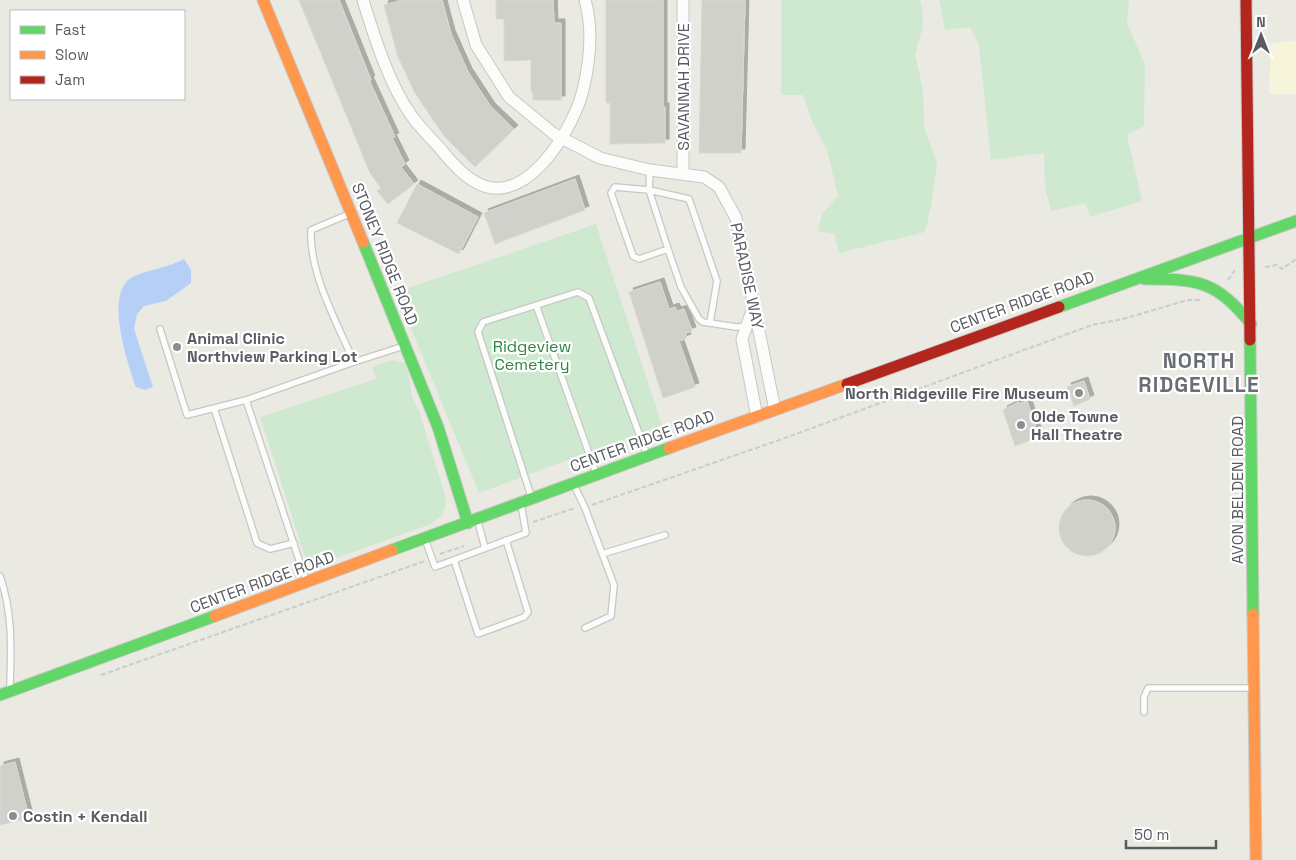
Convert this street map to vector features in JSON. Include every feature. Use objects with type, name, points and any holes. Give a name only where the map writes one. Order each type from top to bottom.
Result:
[{"type":"main road","name":"STONEY RIDGE ROAD","points":[[263,0],[438,427],[472,521]]},
{"type":"main road","name":"AVON BELDEN ROAD","points":[[1246,0],[1251,268],[1256,860]]},
{"type":"main road","name":"CENTER RIDGE ROAD","points":[[5,694],[526,500],[1250,236],[1296,221]]},
{"type":"main road","points":[[1132,279],[1176,279],[1209,285],[1224,292],[1251,324]]},
{"type":"street","points":[[363,0],[380,54],[411,114],[456,167],[474,181],[485,187],[508,188],[523,182],[537,170],[561,138],[573,116],[583,91],[589,44],[589,24],[585,0]]},
{"type":"street","name":"PARADISE WAY","points":[[463,0],[476,45],[509,97],[561,138],[600,158],[650,170],[704,177],[718,187],[736,218],[754,306],[752,324],[774,410]]},
{"type":"street","name":"SAVANNAH DRIVE","points":[[683,0],[683,174]]},
{"type":"street","points":[[752,324],[742,339],[758,416]]},
{"type":"lane","points":[[650,170],[649,190],[668,249],[683,292],[699,320],[736,327],[752,324]]},
{"type":"lane","points":[[668,249],[639,259],[633,256],[611,193],[614,187],[649,190],[689,199],[717,281],[710,323]]},
{"type":"lane","points":[[351,213],[311,230],[310,243],[325,297],[354,362]]},
{"type":"lane","points":[[425,539],[435,567],[526,533],[524,525],[526,500],[478,332],[483,322],[578,292],[589,298],[647,456]]},
{"type":"lane","points":[[536,305],[597,475]]},
{"type":"lane","points":[[160,329],[188,415],[246,400],[405,346]]},
{"type":"lane","points":[[246,400],[307,583]]},
{"type":"lane","points":[[214,408],[256,543],[270,549],[294,544]]},
{"type":"lane","points":[[573,483],[585,508],[614,585],[611,616],[585,628]]},
{"type":"lane","points":[[472,521],[485,548]]},
{"type":"lane","points":[[602,554],[665,535]]},
{"type":"lane","points":[[454,560],[478,634],[524,618],[528,612],[506,540]]},
{"type":"lane","points":[[0,576],[8,600],[11,634],[5,694]]},
{"type":"lane","points":[[1144,712],[1144,697],[1148,688],[1255,688]]},
{"type":"path","points":[[1251,268],[1277,265],[1282,268],[1296,259]]},
{"type":"path","points":[[524,525],[571,509],[585,508],[788,437],[1092,325],[1123,319],[1188,300],[1205,300]]},
{"type":"path","points":[[101,675],[482,540]]},
{"type":"shaded area","points":[[1296,41],[1296,94],[1269,94],[1271,43]]},
{"type":"green space","points":[[781,0],[920,0],[923,13],[923,27],[915,54],[923,90],[924,127],[937,163],[931,207],[925,232],[839,253],[834,234],[818,231],[822,214],[838,196],[827,150],[813,123],[803,95],[781,95]]},
{"type":"green space","points":[[939,0],[1129,0],[1127,23],[1145,65],[1144,126],[1127,135],[1142,201],[1090,217],[1085,203],[1051,211],[1045,187],[1044,153],[991,160],[979,46],[970,27],[945,30]]},
{"type":"green space","name":"Ridgeview Cemetery","points":[[596,224],[662,425],[479,493],[396,292]]},
{"type":"green space","points":[[393,360],[405,363],[408,370],[412,397],[419,411],[445,495],[446,503],[443,514],[431,524],[314,566],[307,563],[260,417],[376,379],[372,367]]},
{"type":"water","points":[[184,259],[191,270],[191,283],[166,301],[144,306],[137,314],[134,329],[153,387],[145,390],[136,387],[120,329],[120,297],[124,285],[139,274]]},
{"type":"building","points":[[299,0],[339,0],[371,80],[369,80],[395,137],[392,138],[405,164],[401,167],[414,184],[388,204],[377,191],[381,188],[370,173]]},
{"type":"building","points":[[403,0],[442,0],[451,34],[468,72],[491,107],[514,129],[475,167],[444,136],[415,93],[398,57],[384,5]]},
{"type":"building","points":[[496,0],[553,0],[554,23],[561,23],[561,100],[533,100],[533,92],[531,92],[531,60],[504,61],[504,19],[496,19]]},
{"type":"building","points":[[606,0],[663,0],[665,143],[610,144],[610,103],[606,103]]},
{"type":"building","points":[[702,0],[745,0],[741,153],[699,153]]},
{"type":"building","points":[[575,179],[585,210],[495,244],[484,213]]},
{"type":"building","points":[[417,184],[478,217],[459,254],[397,223]]},
{"type":"building","points":[[660,282],[669,309],[675,307],[677,311],[684,309],[692,331],[685,333],[687,338],[679,341],[695,387],[663,398],[629,292]]},
{"type":"building","name":"North Ridgeville Fire Museum","points":[[1084,381],[1090,399],[1074,406],[1067,387]]},
{"type":"building","points":[[1027,401],[1039,437],[1015,446],[1003,410],[1019,402],[1020,404]]},
{"type":"building","points":[[1082,500],[1092,500],[1107,508],[1113,517],[1115,528],[1113,539],[1107,548],[1092,556],[1082,556],[1071,551],[1064,544],[1059,533],[1059,523],[1064,512],[1071,505]]},
{"type":"building","points":[[15,762],[29,818],[0,825],[0,766]]},
{"type":"traffic: fast","points":[[1059,307],[1296,221]]},
{"type":"traffic: fast","points":[[363,242],[438,427],[468,523]]},
{"type":"traffic: fast","points":[[1145,279],[1179,280],[1205,285],[1227,299],[1251,324]]},
{"type":"traffic: fast","points":[[1250,340],[1253,614]]},
{"type":"traffic: fast","points":[[392,550],[669,448]]},
{"type":"traffic: fast","points":[[0,695],[215,616]]},
{"type":"traffic: slow","points":[[263,0],[363,242]]},
{"type":"traffic: slow","points":[[669,448],[847,384]]},
{"type":"traffic: slow","points":[[215,616],[392,550]]},
{"type":"traffic: slow","points":[[1253,614],[1256,860]]},
{"type":"traffic: jam","points":[[1246,0],[1250,340]]},
{"type":"traffic: jam","points":[[847,384],[1059,307]]},
{"type":"place","name":"Animal Clinic Northview Parking Lot","points":[[177,347]]},
{"type":"place","name":"North Ridgeville Fire Museum","points":[[1079,393]]},
{"type":"place","name":"Olde Towne Hall Theatre","points":[[1021,425]]},
{"type":"place","name":"Costin + Kendall","points":[[13,816]]},
{"type":"district","name":"NORTH RIDGEVILLE","points":[[1199,372]]}]
